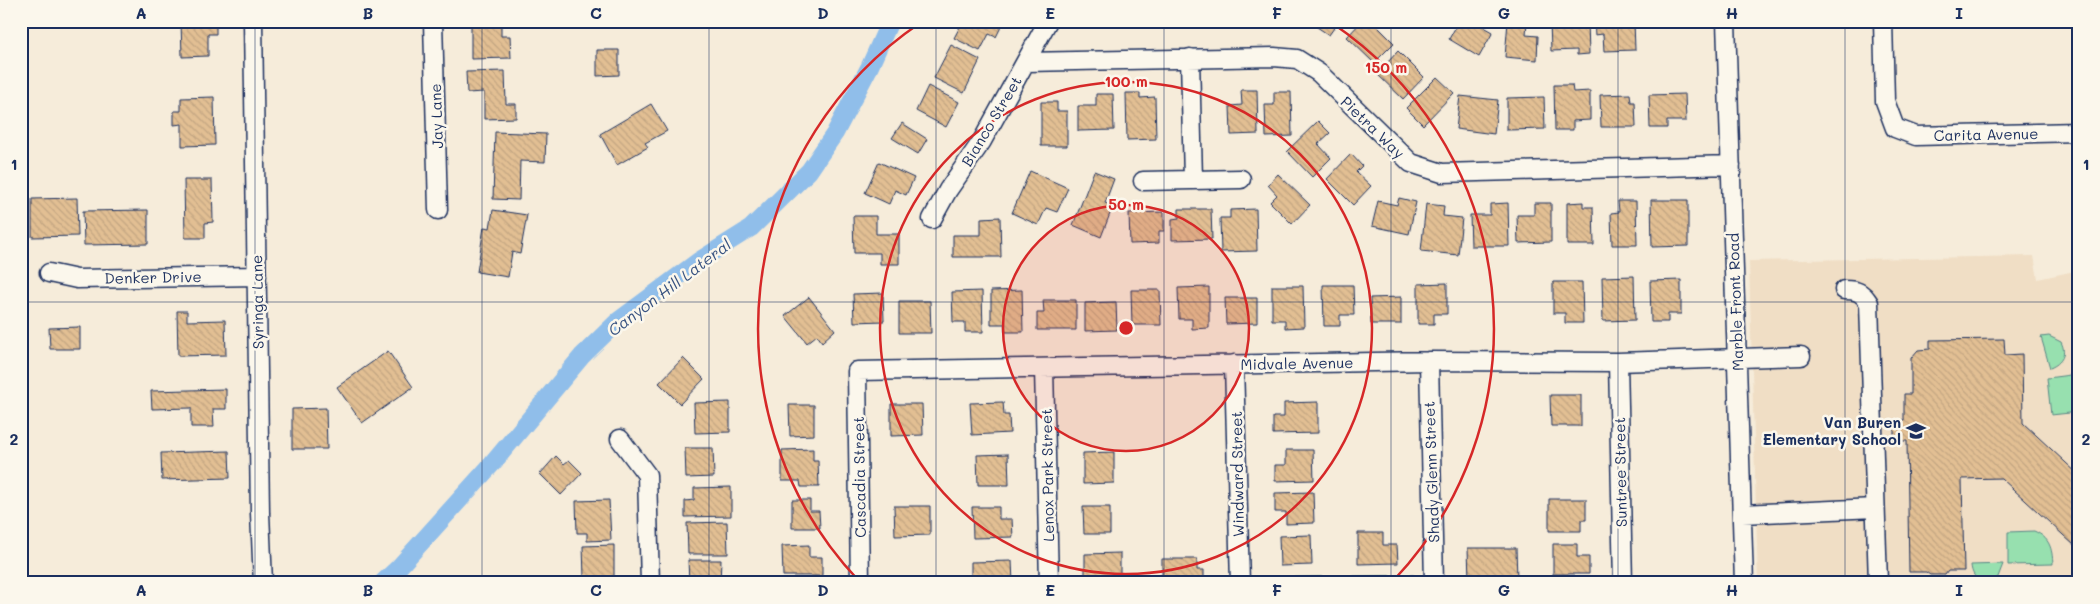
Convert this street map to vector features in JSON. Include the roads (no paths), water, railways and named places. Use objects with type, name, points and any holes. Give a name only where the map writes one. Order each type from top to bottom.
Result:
[{"type":"street","name":"Syringa Lane","points":[[253,21],[260,513],[263,583]]},
{"type":"street","name":"Jay Lane","points":[[433,21],[438,210]]},
{"type":"street","name":"Bianco Street","points":[[932,219],[948,190],[982,141],[1048,21]]},
{"type":"street","name":"Marble Front Road","points":[[1726,21],[1744,583]]},
{"type":"street","name":"Carita Avenue","points":[[1883,21],[1884,101],[1894,128],[1916,136],[2079,132]]},
{"type":"street","name":"Pietra Way","points":[[1026,62],[1274,57],[1297,59],[1319,73],[1411,163],[1442,172],[1731,165]]},
{"type":"street","points":[[1190,58],[1193,180]]},
{"type":"street","points":[[1143,182],[1241,179]]},
{"type":"street","name":"Denker Drive","points":[[49,273],[77,279],[257,276]]},
{"type":"street","points":[[1844,290],[1856,290],[1864,295],[1870,303],[1878,583]]},
{"type":"street","name":"Midvale Avenue","points":[[857,371],[1428,361],[1618,362],[1801,356]]},
{"type":"street","name":"Shady Glenn Street","points":[[1428,361],[1434,583]]},
{"type":"street","name":"Suntree Street","points":[[1618,362],[1623,583]]},
{"type":"street","name":"Windward Street","points":[[1234,364],[1240,583]]},
{"type":"street","name":"Lenox Park Street","points":[[1044,368],[1049,583]]},
{"type":"street","name":"Cascadia Street","points":[[857,371],[860,583]]},
{"type":"street","points":[[620,439],[647,475],[650,583]]},
{"type":"street","points":[[1742,514],[1875,508]]},
{"type":"waterway","name":"Canyon Hill Lateral","points":[[382,583],[399,567],[492,464],[582,356],[618,321],[700,260],[751,228],[809,171],[835,133],[870,66],[890,21]]},
{"type":"place","name":"Van Buren Elementary School","points":[[1916,431]]}]
